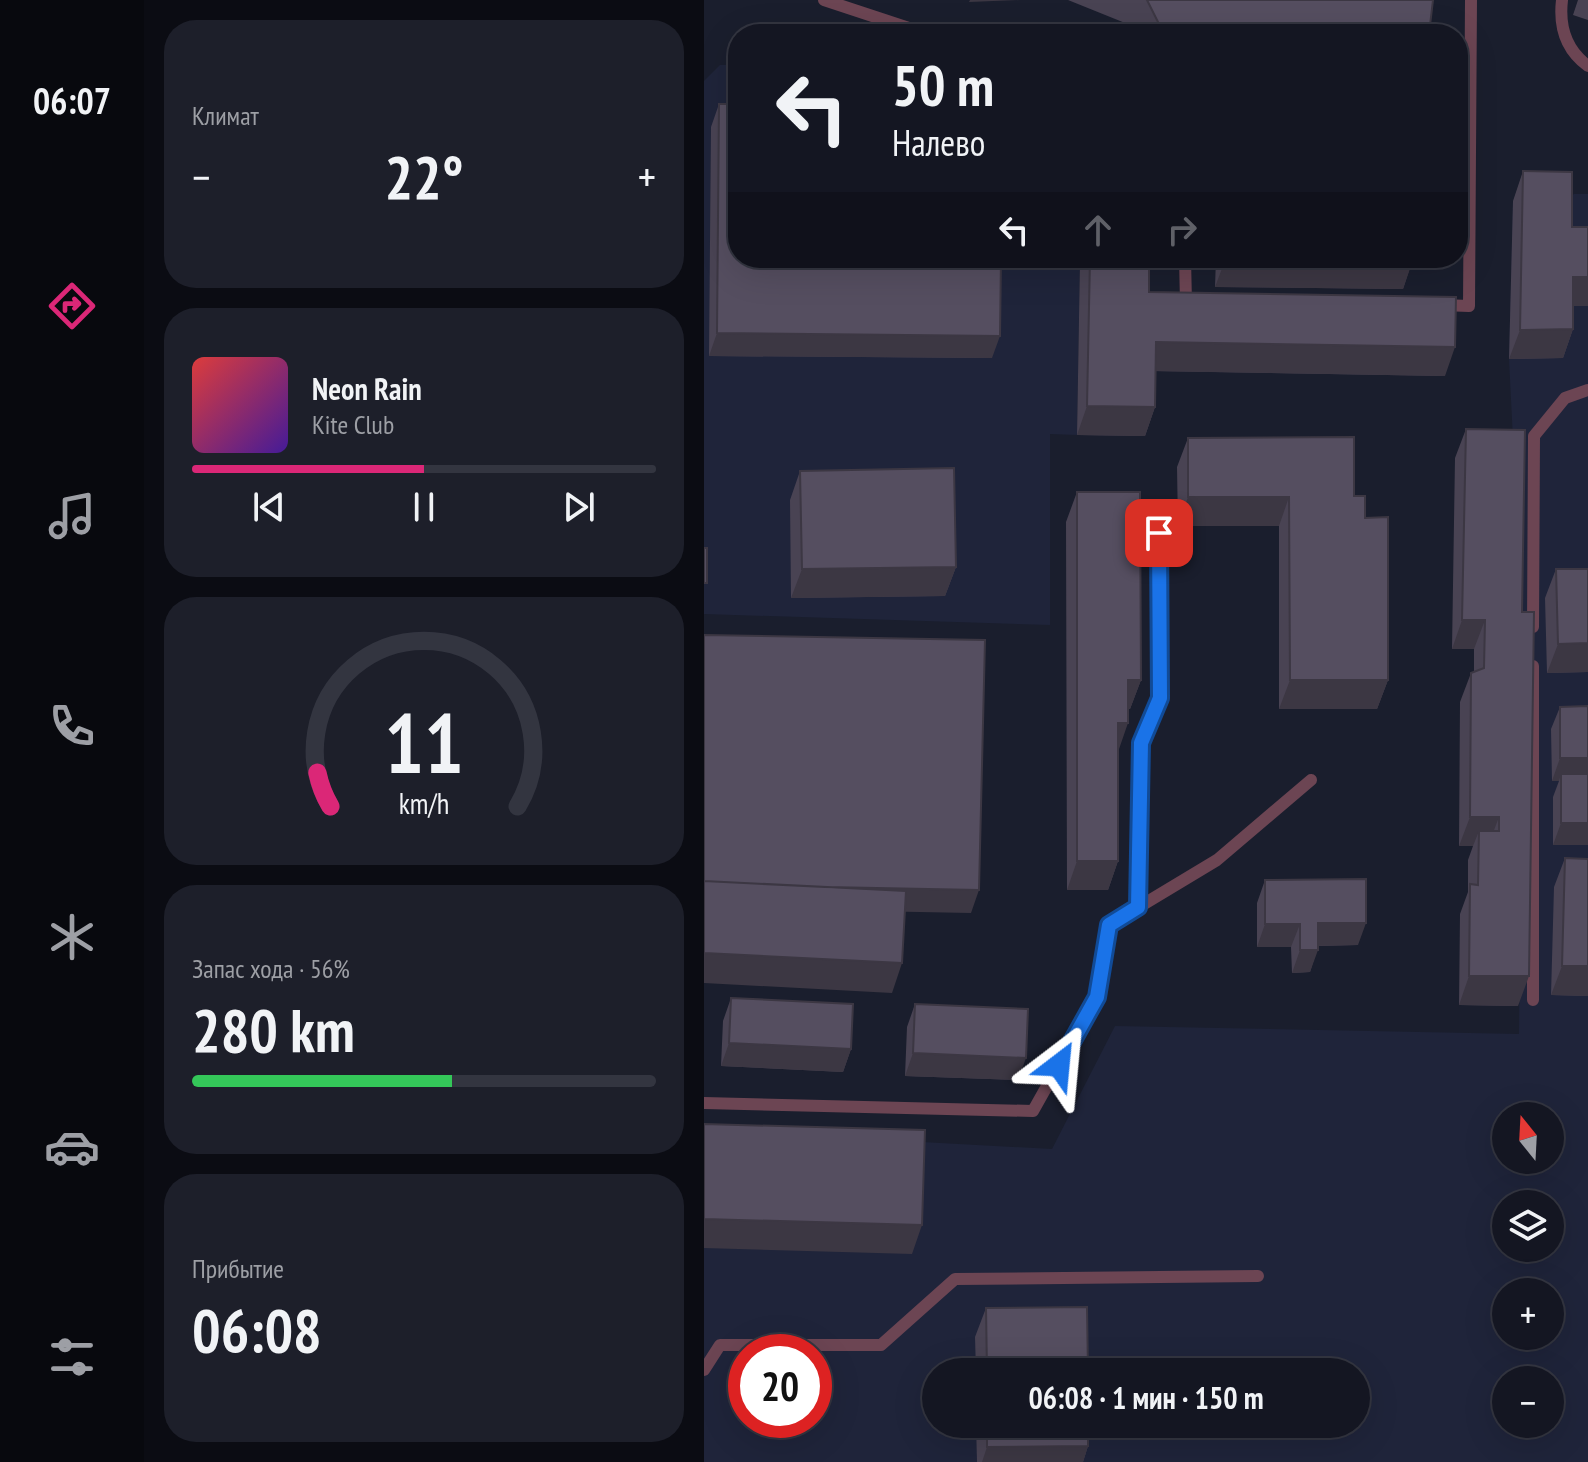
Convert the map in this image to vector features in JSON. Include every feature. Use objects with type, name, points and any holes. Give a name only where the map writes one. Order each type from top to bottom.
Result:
[{"type":"lane","points":[[824,0],[897,24]]},
{"type":"lane","points":[[1422,305],[1469,306],[1471,0]]},
{"type":"lane","points":[[1562,0],[1559,24],[1577,58],[1588,66]]},
{"type":"lane","points":[[1185,268],[1186,303],[1202,303]]},
{"type":"lane","points":[[1533,640],[1534,436],[1565,398],[1588,390]]},
{"type":"lane","points":[[1138,907],[1141,743],[1160,698],[1159,533]]},
{"type":"lane","points":[[1533,655],[1533,1000]]},
{"type":"lane","points":[[704,1103],[1033,1111],[1097,997],[1109,925],[1217,860],[1311,780]]},
{"type":"lane","points":[[704,1370],[720,1345],[881,1345],[955,1279],[1258,1276]]},
{"type":"shaded area","points":[[720,65],[728,65],[728,268],[1080,268],[1077,435],[1050,434],[1050,625],[704,614],[704,81]]},
{"type":"shaded area","points":[[1574,194],[1588,194],[1588,1462],[704,1462],[704,1130],[1052,1149],[1115,1026],[1519,1034],[1523,642],[1509,359],[1513,201],[1562,201]]},
{"type":"building","points":[[1147,0],[1433,0],[1430,24],[1159,24]]},
{"type":"building","points":[[719,104],[728,104],[728,268],[1001,268],[1000,336],[717,333]]},
{"type":"building","points":[[1523,171],[1572,172],[1572,227],[1588,227],[1588,277],[1573,277],[1573,329],[1520,330]]},
{"type":"building","points":[[1090,268],[1149,268],[1149,292],[1456,297],[1455,347],[1156,342],[1155,407],[1087,406]]},
{"type":"building","points":[[1466,429],[1525,430],[1522,612],[1534,612],[1529,976],[1469,976],[1470,884],[1478,885],[1479,831],[1499,831],[1499,817],[1470,817],[1471,673],[1484,668],[1485,620],[1462,620]]},
{"type":"building","points":[[1354,437],[1354,496],[1365,496],[1365,518],[1388,517],[1388,680],[1290,680],[1289,497],[1188,497],[1188,438]]},
{"type":"building","points":[[954,468],[956,567],[802,569],[800,471]]},
{"type":"building","points":[[1077,492],[1140,492],[1141,680],[1128,680],[1128,723],[1118,723],[1118,861],[1077,861]]},
{"type":"building","points":[[704,548],[707,548],[707,583],[704,583]]},
{"type":"building","points":[[1556,569],[1588,569],[1588,643],[1558,644]]},
{"type":"building","points":[[704,635],[985,640],[979,890],[704,881]]},
{"type":"building","points":[[1588,706],[1588,758],[1560,758],[1560,707]]},
{"type":"building","points":[[1561,774],[1588,774],[1588,823],[1561,823]]},
{"type":"building","points":[[1565,858],[1588,859],[1588,966],[1562,966]]},
{"type":"building","points":[[1366,879],[1366,923],[1318,923],[1318,950],[1300,950],[1300,924],[1265,924],[1265,880]]},
{"type":"building","points":[[704,881],[906,891],[902,963],[704,953]]},
{"type":"building","points":[[731,998],[853,1004],[851,1049],[729,1043]]},
{"type":"building","points":[[915,1004],[1028,1009],[1026,1058],[913,1053]]},
{"type":"building","points":[[704,1124],[925,1130],[922,1225],[704,1219]]},
{"type":"building","points":[[1087,1307],[1088,1358],[987,1358],[986,1308]]},
{"type":"building","points":[[987,1438],[1088,1438],[1088,1446],[987,1447]]},
{"type":"route","points":[[1059,1065],[1097,997],[1109,925],[1138,907],[1141,743],[1160,698],[1159,533]]}]
